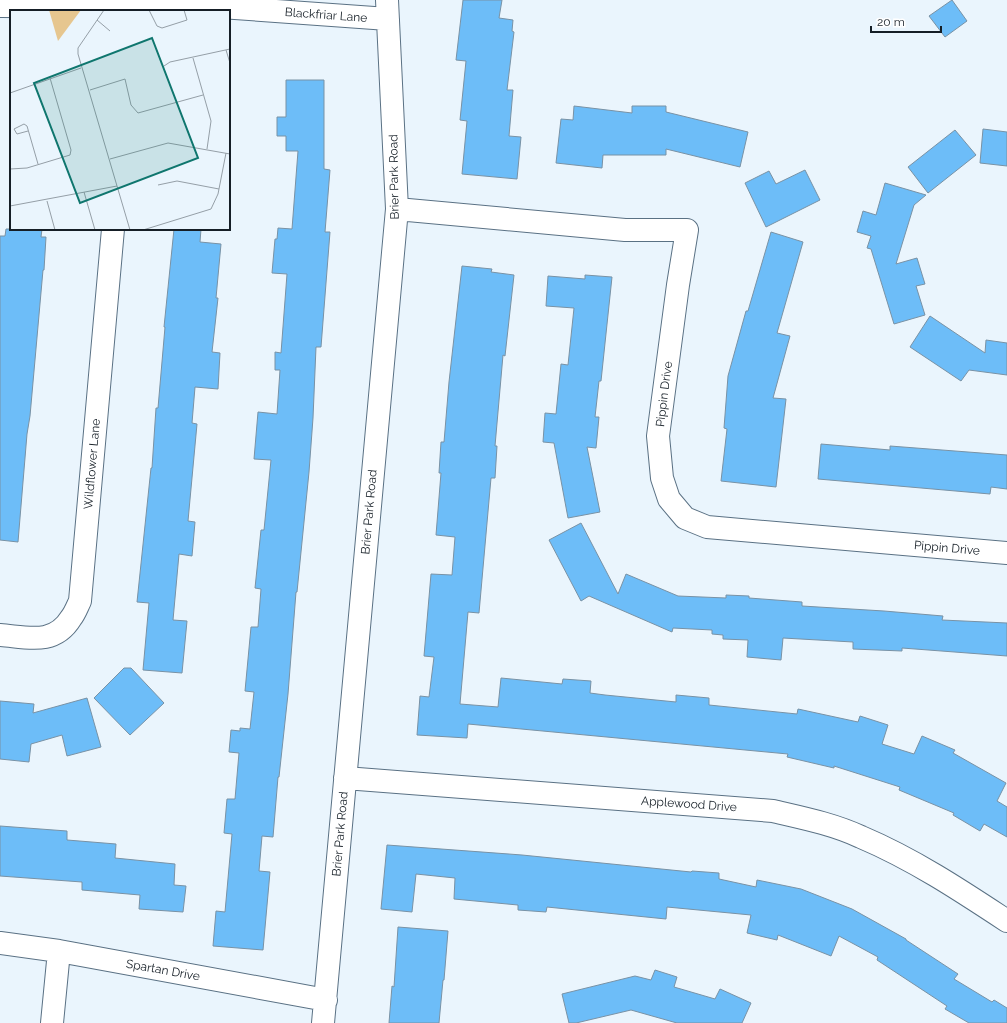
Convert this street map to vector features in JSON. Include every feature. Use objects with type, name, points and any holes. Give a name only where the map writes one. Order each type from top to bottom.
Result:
[{"type":"street","name":"Blackfriar Lane","points":[[0,6],[132,9],[206,6],[387,10]]},
{"type":"street","name":"Brier Park Road","points":[[323,1023],[397,209],[387,10]]},
{"type":"street","name":"Pippin Drive","points":[[397,209],[625,230],[687,230],[678,285],[658,436],[662,478],[669,499],[685,518],[707,527],[1007,553]]},
{"type":"street","name":"Wildflower Lane","points":[[0,635],[41,639],[58,633],[71,619],[80,601],[112,230]]},
{"type":"street","name":"Applewood Drive","points":[[345,778],[773,811],[821,822],[860,836],[900,855],[945,881],[1007,921]]},
{"type":"street","name":"Spartan Drive","points":[[0,943],[59,951],[326,1000]]},
{"type":"street","points":[[52,1023],[59,951]]},
{"type":"building","points":[[463,0],[502,0],[499,18],[513,20],[512,31],[514,32],[507,90],[513,90],[509,136],[521,137],[517,179],[462,174],[467,121],[460,120],[466,61],[456,60]]},
{"type":"building","points":[[952,0],[967,21],[945,37],[929,16]]},
{"type":"building","points":[[286,80],[324,80],[324,169],[330,170],[325,232],[330,232],[321,347],[316,347],[309,472],[273,837],[262,836],[259,871],[270,872],[263,950],[213,946],[216,911],[225,912],[232,834],[224,833],[227,799],[235,799],[239,753],[229,752],[231,730],[240,731],[240,728],[250,729],[254,692],[245,691],[251,627],[258,627],[261,589],[255,588],[261,530],[264,530],[271,460],[254,459],[258,412],[277,414],[280,370],[275,370],[275,352],[281,353],[287,274],[272,273],[275,239],[277,239],[278,228],[292,229],[298,151],[286,151],[286,136],[277,136],[277,117],[286,117]]},
{"type":"building","points":[[574,106],[632,113],[632,106],[666,106],[666,112],[748,132],[740,167],[666,149],[666,155],[603,155],[602,168],[556,163],[561,119],[573,120]]},
{"type":"building","points":[[983,129],[1007,132],[1007,166],[980,163]]},
{"type":"building","points":[[955,130],[976,155],[928,193],[908,167]]},
{"type":"building","points":[[805,170],[820,200],[766,227],[745,183],[769,171],[776,184]]},
{"type":"building","points":[[885,183],[926,195],[914,205],[896,264],[917,258],[925,284],[916,286],[925,315],[894,324],[871,249],[867,248],[871,236],[857,232],[863,211],[876,215]]},
{"type":"building","points":[[6,229],[10,229],[42,230],[41,237],[46,237],[18,542],[0,540],[0,236],[5,236]]},
{"type":"building","points":[[174,230],[201,230],[200,242],[221,244],[216,298],[218,298],[212,352],[220,353],[218,389],[195,387],[192,423],[197,424],[188,521],[195,522],[192,556],[179,554],[173,620],[187,621],[182,673],[143,670],[149,603],[137,602],[152,468],[156,408],[158,408],[164,327]]},
{"type":"building","points":[[771,232],[803,242],[777,333],[790,336],[773,398],[786,399],[776,487],[721,481],[727,429],[724,428],[728,376],[746,311],[748,311]]},
{"type":"building","points":[[462,266],[492,269],[491,272],[514,275],[505,356],[503,355],[495,446],[497,446],[495,478],[491,478],[479,613],[468,612],[460,704],[498,707],[501,678],[562,684],[563,679],[591,681],[590,693],[605,695],[676,702],[676,695],[709,698],[709,705],[797,714],[798,709],[858,722],[860,716],[888,725],[882,744],[914,754],[922,736],[955,750],[953,753],[1006,783],[997,801],[1007,807],[1007,837],[984,824],[980,831],[953,815],[954,813],[899,790],[900,787],[834,766],[834,768],[787,757],[788,754],[468,724],[467,738],[417,735],[420,696],[429,697],[434,657],[424,656],[431,574],[452,575],[455,537],[436,535],[441,473],[439,473],[441,442],[444,442]]},
{"type":"building","points":[[585,275],[612,277],[601,381],[599,381],[595,417],[599,417],[596,448],[587,447],[600,512],[568,518],[554,443],[543,442],[545,413],[556,414],[561,364],[568,365],[574,308],[546,306],[548,276],[585,279]]},
{"type":"building","points":[[930,316],[985,353],[986,340],[1007,343],[1007,375],[969,370],[961,381],[910,347]]},
{"type":"building","points":[[821,444],[890,450],[890,446],[1007,455],[1007,489],[991,487],[990,494],[818,479]]},
{"type":"building","points":[[581,523],[618,594],[626,574],[678,596],[726,598],[726,595],[749,596],[749,598],[802,602],[802,606],[943,616],[942,620],[1007,623],[1007,656],[902,648],[902,651],[853,649],[853,642],[783,638],[781,660],[747,657],[748,640],[723,639],[723,635],[712,634],[712,630],[673,628],[672,632],[589,596],[581,601],[549,540]]},
{"type":"building","points":[[124,668],[131,668],[164,703],[130,735],[94,698]]},
{"type":"building","points":[[87,698],[101,747],[67,756],[62,735],[31,744],[29,762],[0,759],[0,701],[34,704],[33,713]]},
{"type":"building","points":[[0,826],[67,831],[67,840],[116,844],[115,858],[175,864],[174,885],[186,886],[183,912],[139,909],[140,895],[82,890],[82,882],[0,876]]},
{"type":"building","points":[[387,845],[522,855],[691,872],[719,873],[719,879],[756,887],[757,880],[801,889],[852,909],[906,939],[958,974],[954,979],[992,1002],[994,1000],[1007,1008],[1007,1023],[969,1023],[945,1009],[947,1006],[877,960],[878,957],[839,936],[831,956],[778,935],[777,940],[747,933],[751,915],[667,907],[666,919],[547,907],[546,912],[518,910],[518,905],[454,899],[455,878],[416,874],[412,912],[381,909]]},
{"type":"building","points":[[398,927],[448,931],[439,1023],[389,1023],[392,986],[394,987]]},
{"type":"building","points":[[655,970],[677,977],[674,987],[715,999],[720,989],[751,1003],[742,1023],[677,1023],[631,1010],[576,1023],[569,1023],[562,994],[635,976],[651,980]]}]
